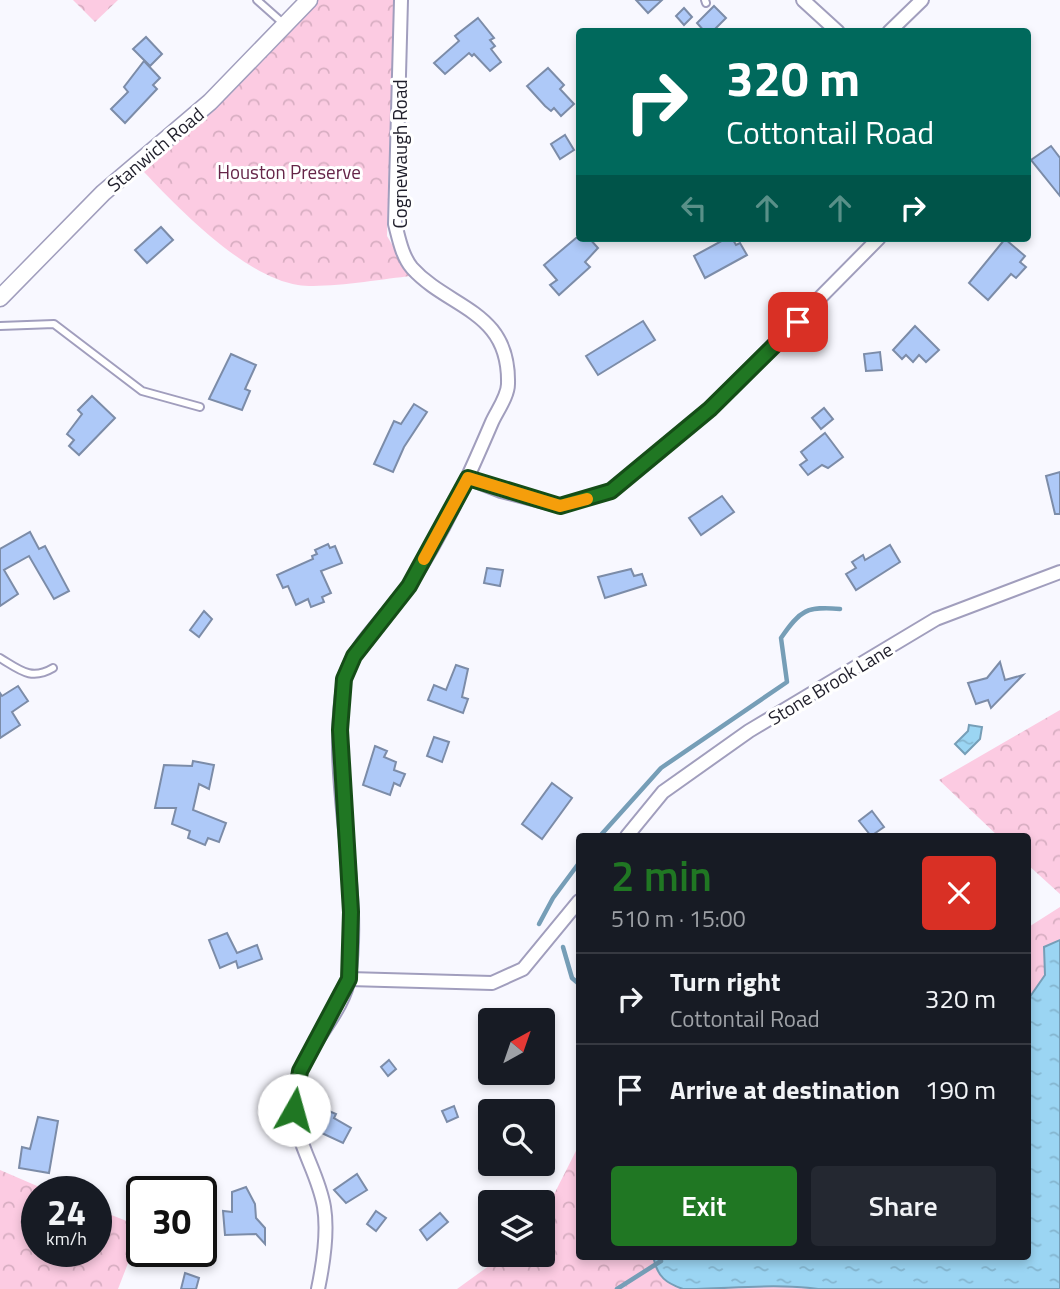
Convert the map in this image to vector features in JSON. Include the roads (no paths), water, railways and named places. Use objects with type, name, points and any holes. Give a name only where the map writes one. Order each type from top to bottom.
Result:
[{"type":"street","name":"Stanwich Road","points":[[0,298],[103,193],[210,102],[309,0]]},
{"type":"street","name":"Cognewaugh Road","points":[[318,1289],[324,1208],[300,1145],[293,1103],[300,1071],[349,979],[351,912],[340,730],[344,679],[354,656],[409,586],[468,478],[508,386],[502,350],[485,319],[430,283],[411,266],[401,247],[395,224],[401,0]]},
{"type":"street","points":[[803,0],[833,28]]},
{"type":"street","points":[[893,28],[922,0]]},
{"type":"street","points":[[468,478],[560,506],[611,491],[710,409],[875,242]]},
{"type":"street","name":"Stone Brook Lane","points":[[629,833],[663,792],[749,731],[936,619],[1060,572]]},
{"type":"street","points":[[349,979],[492,983],[523,969],[576,905]]},
{"type":"lane","points":[[257,0],[285,25]]},
{"type":"lane","points":[[0,326],[54,324],[142,391],[200,407]]},
{"type":"lane","points":[[0,658],[28,675],[40,676],[53,668]]},
{"type":"water","points":[[969,725],[982,727],[980,739],[965,754],[955,744],[968,731]]},
{"type":"water","points":[[1060,940],[1060,1289],[818,1289],[768,1286],[683,1289],[667,1282],[660,1275],[654,1260],[1031,1260],[1031,995],[1045,975],[1044,947]]},
{"type":"waterway","points":[[603,833],[661,768],[787,682],[781,638],[799,616],[812,609],[840,609]]},
{"type":"waterway","points":[[539,924],[553,898],[576,867]]},
{"type":"waterway","points":[[563,947],[572,978],[576,981]]},
{"type":"waterway","points":[[617,1289],[661,1261]]},
{"type":"park label","name":"Houston Preserve","points":[[289,171]]}]
